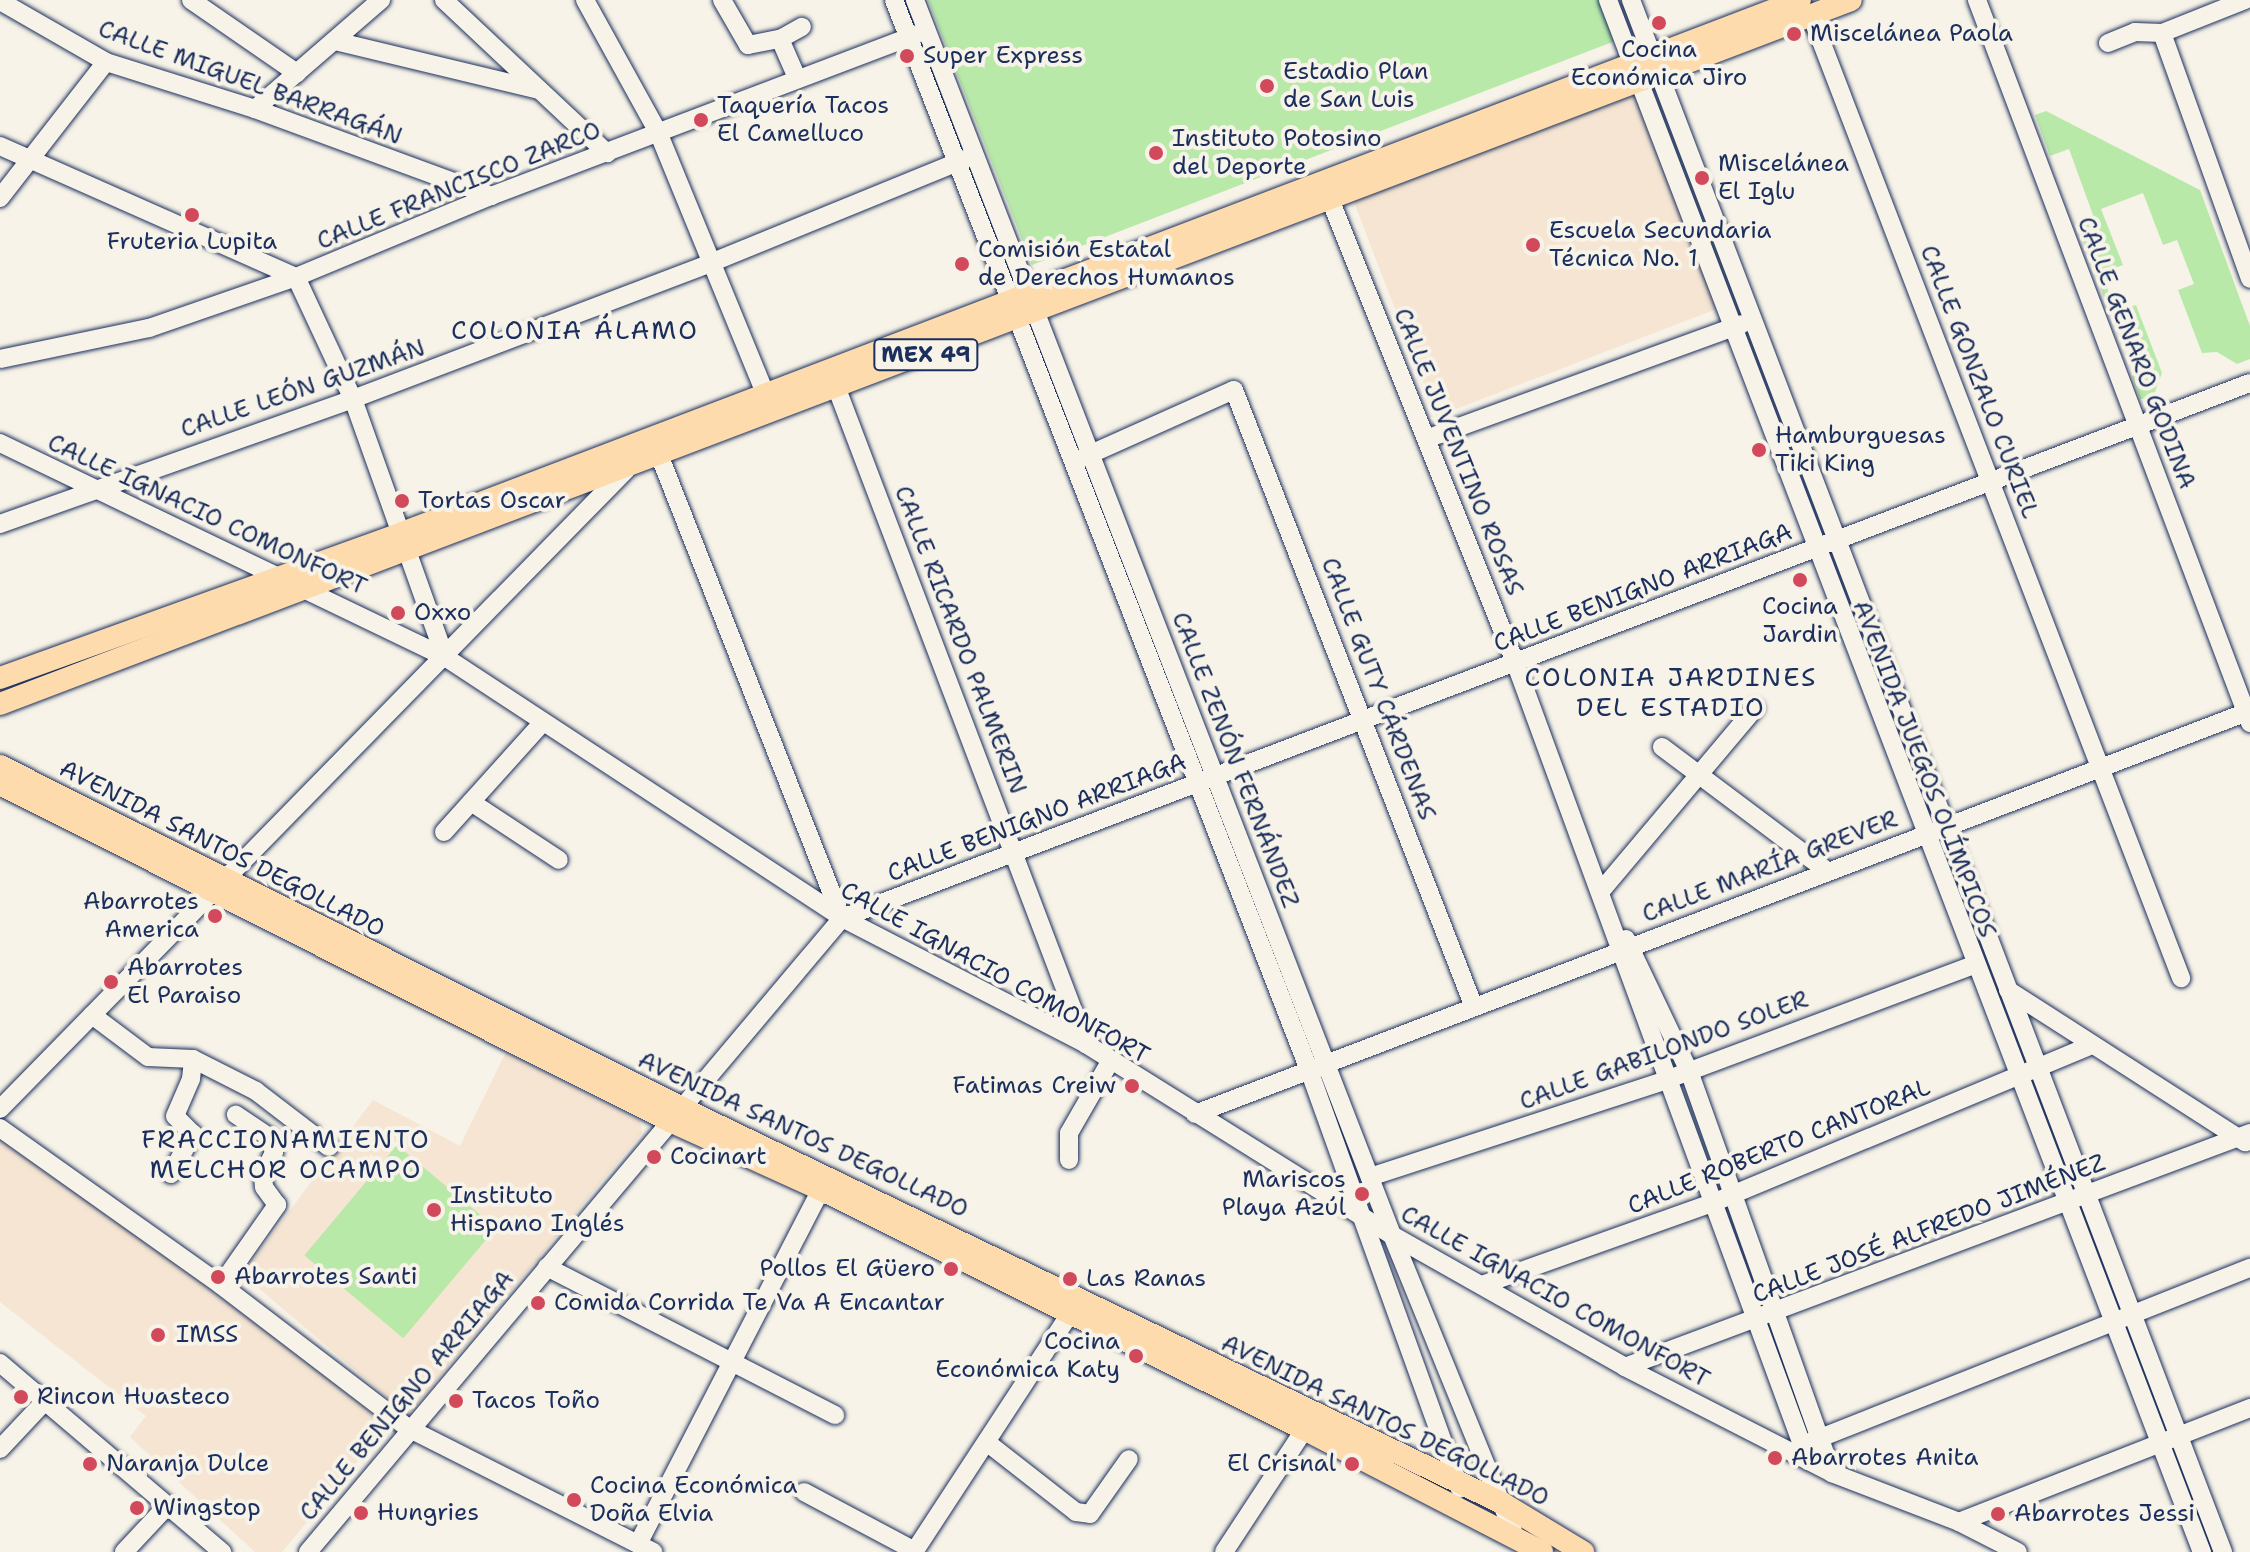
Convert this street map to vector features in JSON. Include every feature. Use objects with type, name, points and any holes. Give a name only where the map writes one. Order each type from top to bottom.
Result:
[{"type":"main road","name":"MEX 49","points":[[1645,68],[1757,8],[1806,8],[1851,0]]},
{"type":"main road","name":"MEX 49","points":[[0,678],[281,575],[406,543],[626,470],[1039,311],[1326,191],[1806,8]]},
{"type":"main road","name":"MEX 49","points":[[0,704],[308,589],[406,543],[765,393],[1031,290],[1326,191]]},
{"type":"main road","name":"AVENIDA SANTOS DEGOLLADO","points":[[0,766],[216,885]]},
{"type":"main road","name":"AVENIDA SANTOS DEGOLLADO","points":[[0,784],[216,885],[676,1114],[825,1182],[1309,1422],[1542,1552]]},
{"type":"main road","name":"AVENIDA SANTOS DEGOLLADO","points":[[1309,1422],[1502,1503],[1583,1552]]},
{"type":"street","points":[[191,0],[297,73]]},
{"type":"street","points":[[255,109],[381,0]]},
{"type":"street","points":[[444,0],[607,153]]},
{"type":"street","points":[[585,0],[658,132],[765,393]]},
{"type":"street","points":[[722,0],[748,45],[780,39],[802,27]]},
{"type":"street","name":"CALLE ZENÓN FERNÁNDEZ","points":[[894,0],[1073,463],[1206,780],[1318,1067],[1370,1177],[1515,1536]]},
{"type":"street","name":"CALLE ZENÓN FERNÁNDEZ","points":[[915,0],[1093,452],[1206,780]]},
{"type":"street","name":"AVENIDA JUEGOS OLÍMPICOS","points":[[1608,0],[1645,68],[1753,321],[2223,1552]]},
{"type":"street","name":"AVENIDA JUEGOS OLÍMPICOS","points":[[1631,0],[1645,68],[1732,328],[1973,965],[2202,1552]]},
{"type":"street","name":"CALLE GENARO GODINA","points":[[1977,0],[2249,715]]},
{"type":"street","points":[[2108,43],[2135,32],[2162,33],[2245,0]]},
{"type":"street","name":"CALLE MIGUEL BARRAGÁN","points":[[0,1],[106,62],[255,109],[491,196]]},
{"type":"street","name":"CALLE GONZALO CURIEL","points":[[1806,8],[2181,978]]},
{"type":"street","name":"CALLE FRANCISCO ZARCO","points":[[0,359],[149,328],[296,277],[491,196],[927,30]]},
{"type":"street","points":[[2162,33],[2250,279]]},
{"type":"street","points":[[780,39],[797,78]]},
{"type":"street","points":[[335,41],[541,91]]},
{"type":"street","points":[[0,198],[106,62]]},
{"type":"street","points":[[0,146],[296,277],[353,399],[445,657]]},
{"type":"street","name":"CALLE LEÓN GUZMÁN","points":[[0,524],[91,488],[353,399],[713,262],[977,154]]},
{"type":"street","name":"CALLE JUVENTINO ROSAS","points":[[1326,191],[1429,438],[1612,921],[1689,1071],[1732,1195],[1806,1454]]},
{"type":"street","points":[[1429,438],[1753,321]]},
{"type":"street","name":"CALLE BENIGNO ARRIAGA","points":[[308,1552],[408,1428],[842,918],[2250,383]]},
{"type":"street","name":"CALLE RICARDO PALMERIN","points":[[837,389],[1016,851],[1086,1044]]},
{"type":"street","name":"CALLE GUTY CÁRDENAS","points":[[1093,452],[1234,390],[1365,719],[1474,1007]]},
{"type":"street","name":"CALLE IGNACIO COMONFORT","points":[[0,443],[281,575],[445,657],[842,918],[1086,1044],[1392,1235],[1625,1367],[1806,1454],[1832,1473],[1959,1522],[2018,1552]]},
{"type":"street","points":[[1073,463],[1093,452]]},
{"type":"street","points":[[660,457],[842,918]]},
{"type":"street","points":[[0,1109],[216,885],[445,657],[626,470]]},
{"type":"street","points":[[1601,891],[1755,708]]},
{"type":"street","name":"CALLE MARÍA GREVER","points":[[1195,1114],[2101,766],[2249,715]]},
{"type":"street","points":[[444,832],[543,722]]},
{"type":"street","points":[[1662,747],[1827,871]]},
{"type":"street","points":[[471,802],[559,860]]},
{"type":"street","name":"CALLE JUVENTINO ROSAS","points":[[1624,949],[1710,1204],[1821,1437],[1832,1473]]},
{"type":"street","points":[[1973,965],[2090,1046],[2246,1139]]},
{"type":"street","name":"CALLE GABILONDO SOLER","points":[[1370,1177],[1666,1080],[1973,965]]},
{"type":"street","points":[[92,1015],[148,1057],[193,1059],[256,1091],[329,1147]]},
{"type":"street","name":"CALLE ROBERTO CANTORAL","points":[[1482,1285],[1710,1204],[2017,1079],[2037,1067],[2090,1046]]},
{"type":"street","points":[[171,1174],[193,1134],[175,1116],[191,1079],[193,1059]]},
{"type":"street","points":[[1069,1160],[1069,1133],[1111,1060]]},
{"type":"street","name":"CALLE ZENÓN FERNÁNDEZ","points":[[1318,1067],[1357,1211],[1468,1511]]},
{"type":"street","points":[[221,1285],[277,1205],[264,1187],[263,1175],[274,1152],[269,1137],[236,1115]]},
{"type":"street","points":[[0,1128],[221,1285],[408,1428],[646,1548],[729,1362],[825,1182]]},
{"type":"street","name":"CALLE JOSÉ ALFREDO JIMÉNEZ","points":[[1625,1367],[2086,1195],[2246,1139]]},
{"type":"street","points":[[547,1267],[835,1415]]},
{"type":"street","points":[[1806,1454],[1821,1437],[2250,1268]]},
{"type":"street","points":[[804,1492],[914,1552],[989,1444],[1076,1306]]},
{"type":"street","points":[[0,1363],[222,1552]]},
{"type":"street","points":[[0,1449],[45,1401]]},
{"type":"street","points":[[1959,1522],[2250,1408]]},
{"type":"street","points":[[1224,1552],[1309,1422]]},
{"type":"street","points":[[989,1444],[1076,1512],[1090,1514],[1129,1459]]},
{"type":"street","points":[[124,1552],[168,1505]]},
{"type":"shaded area","name":"Escuela Secundaria Técnica No. 1","points":[[1637,91],[1720,308],[1436,417],[1353,200]]},
{"type":"shaded area","name":"Instituto Hispano Inglés","points":[[506,1052],[640,1121],[642,1133],[408,1415],[242,1274],[373,1100],[460,1146]]},
{"type":"shaded area","name":"IMSS","points":[[0,1134],[390,1422],[282,1552],[255,1552],[130,1437],[146,1416],[0,1302]]},
{"type":"green space","name":"Instituto Potosino del Deporte","points":[[928,0],[1600,0],[1615,41],[1032,265]]},
{"type":"green space","points":[[2046,111],[2200,190],[2250,326],[2250,359],[2237,364],[2217,352],[2202,353],[2178,290],[2194,284],[2177,240],[2163,245],[2143,193],[2101,209],[2123,265],[2107,271],[2108,292],[2122,310],[2136,305],[2162,373],[2153,397],[2140,399],[2132,376],[2143,369],[2126,323],[2115,327],[2076,222],[2093,215],[2069,149],[2050,156],[2035,115]]},
{"type":"green space","points":[[397,1145],[496,1228],[403,1338],[304,1255]]},
{"type":"place","name":"Cocina Económica Jiro","points":[[1659,23]]},
{"type":"place","name":"Miscelánea Paola","points":[[1794,34]]},
{"type":"place","name":"Super Express","points":[[907,56]]},
{"type":"place","name":"Estadio Plan de San Luis","points":[[1267,86]]},
{"type":"place","name":"Taquería Tacos El Camelluco","points":[[701,120]]},
{"type":"place","name":"Instituto Potosino del Deporte","points":[[1156,153]]},
{"type":"place","name":"Miscelánea El Iglu","points":[[1702,178]]},
{"type":"place","name":"Fruteria Lupita","points":[[192,215]]},
{"type":"place","name":"Escuela Secundaria Técnica No. 1","points":[[1533,245]]},
{"type":"place","name":"Comisión Estatal de Derechos Humanos","points":[[962,264]]},
{"type":"place","name":"Hamburguesas Tiki King","points":[[1759,450]]},
{"type":"place","name":"Tortas Oscar","points":[[402,501]]},
{"type":"place","name":"Cocina Jardin","points":[[1800,580]]},
{"type":"place","name":"Oxxo","points":[[398,613]]},
{"type":"place","name":"Abarrotes America","points":[[215,916]]},
{"type":"place","name":"Abarrotes El Paraiso","points":[[111,982]]},
{"type":"place","name":"Fatimas Creiw","points":[[1132,1086]]},
{"type":"place","name":"Cocinart","points":[[654,1157]]},
{"type":"place","name":"Mariscos Playa Azúl","points":[[1362,1194]]},
{"type":"place","name":"Instituto Hispano Inglés","points":[[434,1210]]},
{"type":"place","name":"Pollos El Güero","points":[[951,1269]]},
{"type":"place","name":"Abarrotes Santi","points":[[218,1277]]},
{"type":"place","name":"Las Ranas","points":[[1070,1279]]},
{"type":"place","name":"Comida Corrida Te Va A Encantar","points":[[538,1303]]},
{"type":"place","name":"IMSS","points":[[158,1335]]},
{"type":"place","name":"Cocina Económica Katy","points":[[1136,1356]]},
{"type":"place","name":"Rincon Huasteco","points":[[21,1397]]},
{"type":"place","name":"Tacos Toño","points":[[456,1401]]},
{"type":"place","name":"Abarrotes Anita","points":[[1775,1458]]},
{"type":"place","name":"Naranja Dulce","points":[[90,1464]]},
{"type":"place","name":"El Crisnal","points":[[1352,1464]]},
{"type":"place","name":"Cocina Económica Doña Elvia","points":[[574,1500]]},
{"type":"place","name":"Wingstop","points":[[137,1508]]},
{"type":"place","name":"Hungries","points":[[361,1513]]},
{"type":"place","name":"Abarrotes Jessi","points":[[1998,1514]]},
{"type":"district","name":"COLONIA ÁLAMO","points":[[575,330]]},
{"type":"district","name":"COLONIA JARDINES DEL ESTADIO","points":[[1671,692]]},
{"type":"district","name":"FRACCIONAMIENTO MELCHOR OCAMPO","points":[[286,1154]]}]
